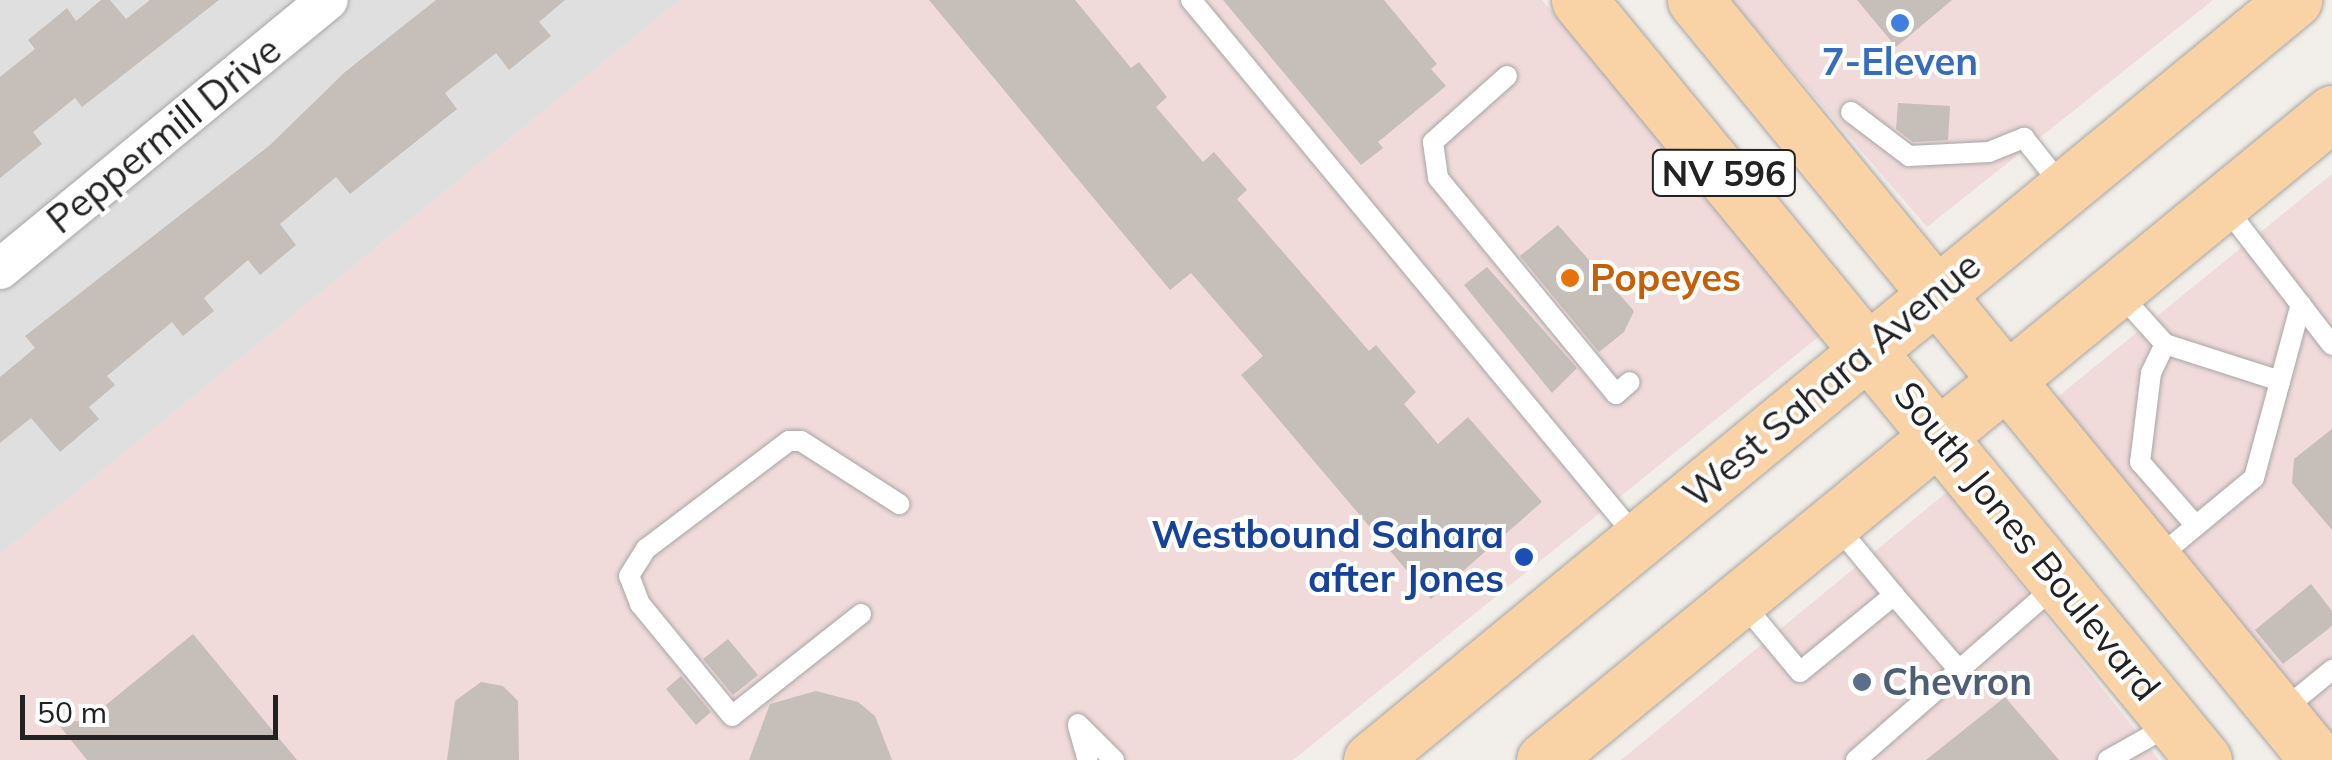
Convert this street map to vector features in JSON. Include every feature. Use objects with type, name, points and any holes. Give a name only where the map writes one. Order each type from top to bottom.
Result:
[{"type":"main road","name":"South Jones Boulevard","points":[[1579,0],[1870,346],[2189,741]]},
{"type":"main road","name":"NV 596","points":[[1695,0],[2010,378]]},
{"type":"main road","name":"West Sahara Avenue","points":[[1372,760],[2294,0]]},
{"type":"main road","points":[[1544,760],[2332,113]]},
{"type":"main road","points":[[2010,378],[2318,760]]},
{"type":"street","name":"Peppermill Drive","points":[[0,269],[328,0]]},
{"type":"lane","points":[[1191,0],[1638,540]]},
{"type":"lane","points":[[1507,76],[1433,142],[1438,178],[1616,394],[1630,382]]},
{"type":"lane","points":[[1851,112],[1909,156],[1989,152],[2024,138],[2064,188]]},
{"type":"lane","points":[[2223,203],[2332,344]]},
{"type":"lane","points":[[2117,290],[2165,344],[2280,382]]},
{"type":"lane","points":[[2155,560],[2254,478],[2301,304]]},
{"type":"lane","points":[[2165,344],[2152,374],[2140,462],[2196,526]]},
{"type":"lane","points":[[861,614],[732,716],[640,604],[629,576],[646,549],[790,441],[801,441],[899,504]]},
{"type":"lane","points":[[1834,522],[1959,670]]},
{"type":"lane","points":[[1856,760],[2059,582]]},
{"type":"lane","points":[[1740,600],[1800,672],[1894,594]]},
{"type":"lane","points":[[2280,712],[2332,670]]},
{"type":"lane","points":[[1088,760],[1078,724],[1114,760]]},
{"type":"lane","points":[[2108,760],[2189,741]]},
{"type":"shaded area","points":[[0,0],[680,0],[0,554]]},
{"type":"shaded area","points":[[680,0],[1542,0],[1822,334],[1293,760],[0,760],[0,554]]},
{"type":"shaded area","points":[[1731,0],[2213,0],[1927,227]]},
{"type":"shaded area","points":[[2332,174],[2332,743],[2055,399]]},
{"type":"shaded area","points":[[1947,492],[2159,760],[1621,760]]},
{"type":"building","points":[[101,0],[110,0],[126,19],[150,0],[219,0],[82,107],[75,98],[33,132],[42,144],[0,178],[0,77],[35,49],[28,40],[67,8],[76,21]]},
{"type":"building","points":[[436,0],[565,0],[539,22],[551,36],[509,70],[496,53],[445,93],[457,109],[350,194],[336,177],[280,224],[296,245],[260,275],[248,260],[204,298],[214,311],[183,336],[172,322],[107,376],[115,385],[89,407],[99,419],[60,452],[31,418],[0,443],[0,377],[35,348],[25,336],[270,145],[345,72]]},
{"type":"building","points":[[929,0],[1075,0],[1131,68],[1139,62],[1167,97],[1156,107],[1203,162],[1214,152],[1247,190],[1237,199],[1369,351],[1376,345],[1416,392],[1404,404],[1438,444],[1468,417],[1542,502],[1431,599],[1241,375],[1263,356],[1191,273],[1170,290]]},
{"type":"building","points":[[1223,0],[1384,0],[1437,64],[1431,69],[1446,86],[1378,142],[1383,148],[1361,165]]},
{"type":"building","name":"7-Eleven","points":[[1857,0],[1952,0],[1896,47]]},
{"type":"building","points":[[1898,103],[1950,106],[1948,140],[1913,142],[1896,129]]},
{"type":"building","name":"Popeyes","points":[[1558,225],[1634,311],[1624,332],[1599,352],[1520,256]]},
{"type":"building","points":[[1487,267],[1577,368],[1552,393],[1464,285]]},
{"type":"building","points":[[2332,429],[2332,530],[2292,483],[2294,459]]},
{"type":"building","points":[[2311,584],[2332,611],[2332,626],[2283,664],[2255,630]]},
{"type":"building","points":[[193,634],[297,760],[87,760],[54,719],[85,722]]},
{"type":"building","points":[[728,639],[758,675],[733,695],[703,659]]},
{"type":"building","points":[[681,676],[711,712],[696,725],[666,689]]},
{"type":"building","points":[[481,682],[503,686],[518,701],[519,760],[447,760],[455,701]]},
{"type":"building","points":[[816,691],[858,702],[875,716],[892,760],[749,760],[770,704]]},
{"type":"building","points":[[2005,697],[2059,760],[1926,760]]},
{"type":"place","name":"7-Eleven","points":[[1900,23]]},
{"type":"place","name":"Popeyes","points":[[1570,278]]},
{"type":"place","name":"Westbound Sahara after Jones","points":[[1524,557]]},
{"type":"place","name":"Chevron","points":[[1862,682]]}]
